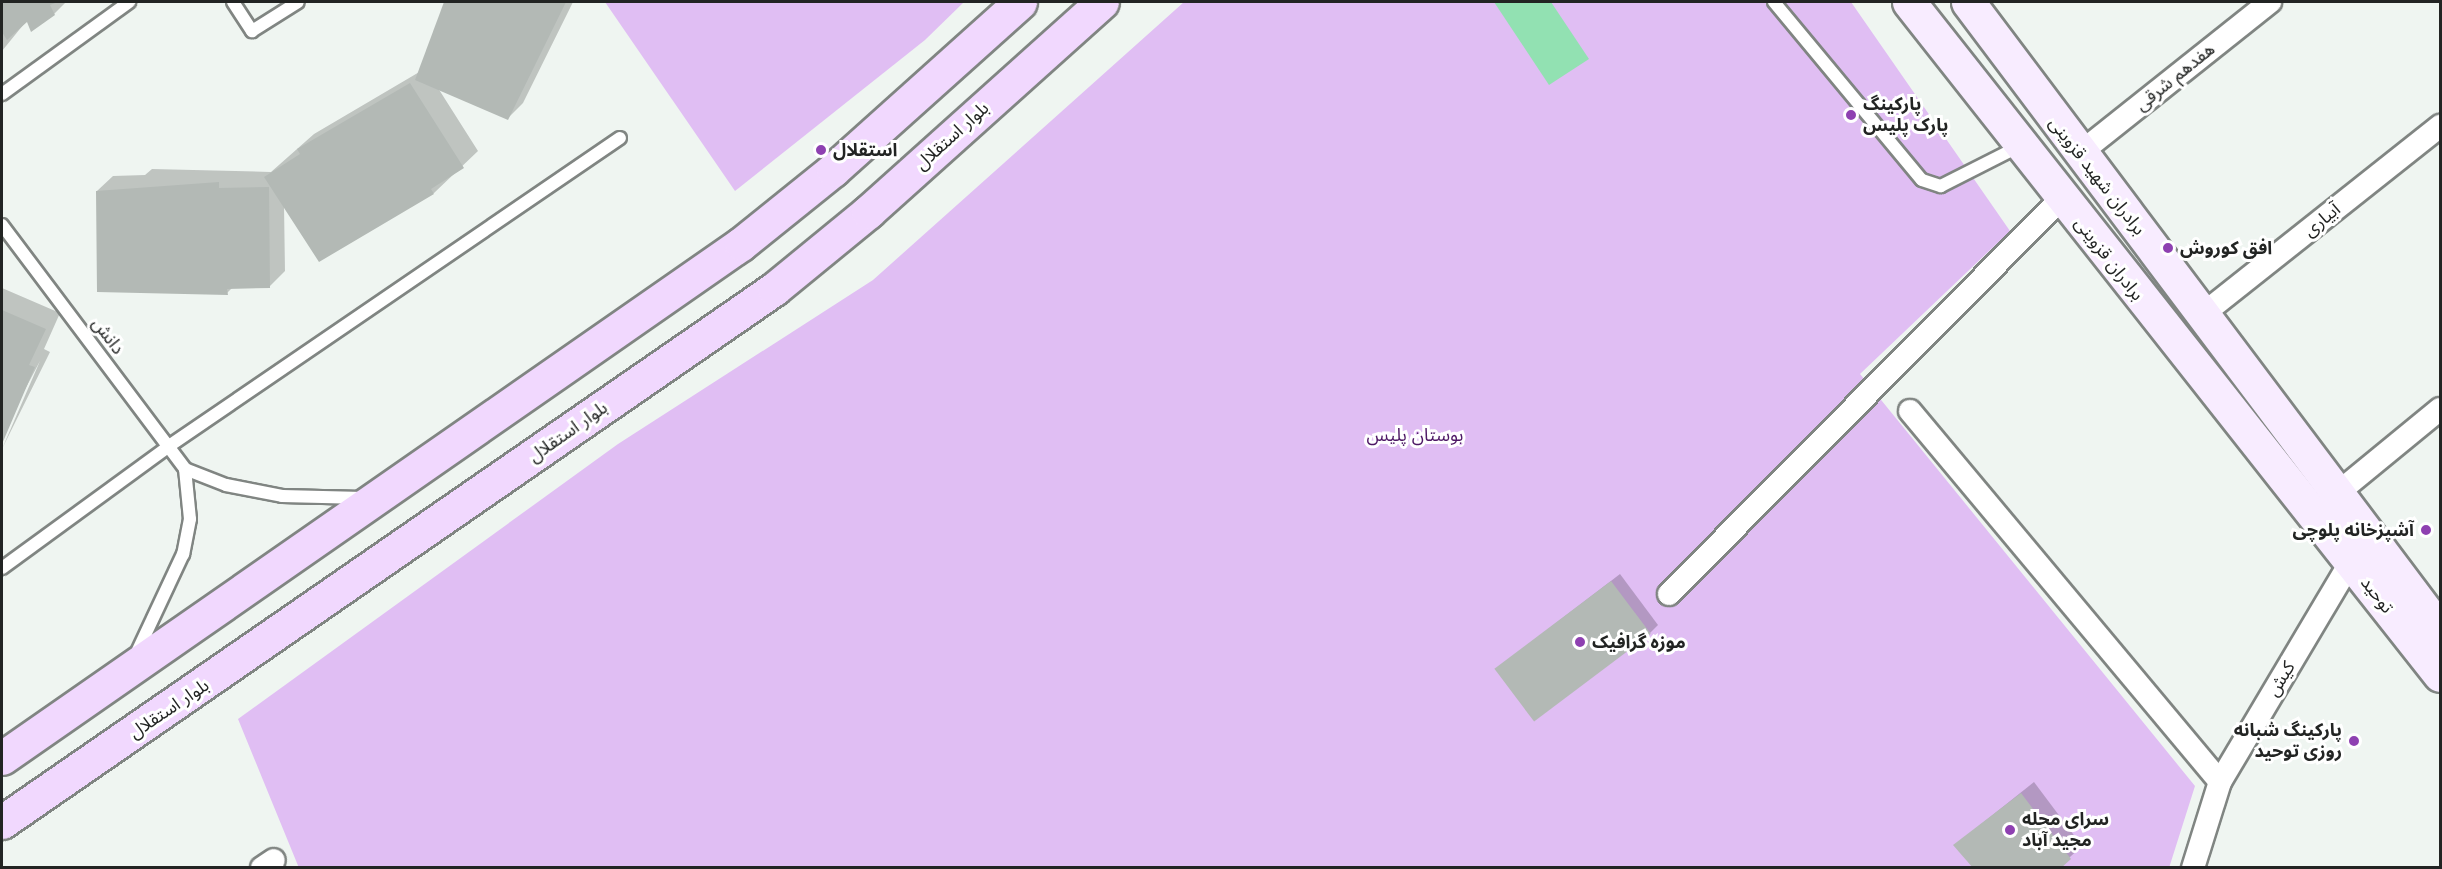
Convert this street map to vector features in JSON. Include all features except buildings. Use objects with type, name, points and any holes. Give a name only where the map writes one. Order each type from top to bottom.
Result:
[{"type":"main road","points":[[2,758],[741,244],[833,170],[1020,2]]},
{"type":"main road","name":"بلوار استقلال","points":[[2,822],[774,289],[868,212],[1102,2]]},
{"type":"main road","name":"برادران قزوینی","points":[[1909,2],[2061,199],[2312,515]]},
{"type":"main road","name":"برادران شهید قزوینی","points":[[1968,2],[2080,153],[2340,491]]},
{"type":"main road","points":[[2312,515],[2340,491]]},
{"type":"main road","name":"توحید","points":[[2340,491],[2359,548],[2440,675]]},
{"type":"main road","name":"توحید","points":[[2312,515],[2359,548],[2440,630]]},
{"type":"street","name":"هفدهم شرقی","points":[[2080,153],[2270,2]]},
{"type":"street","name":"آبیاری","points":[[2203,314],[2440,126]]},
{"type":"street","points":[[1670,594],[2061,199]]},
{"type":"street","points":[[2340,491],[2440,410]]},
{"type":"street","points":[[1910,411],[2220,782]]},
{"type":"street","name":"کیش","points":[[2193,867],[2220,782],[2359,548]]},
{"type":"lane","points":[[2,94],[129,2]]},
{"type":"lane","points":[[233,2],[252,31],[298,2]]},
{"type":"lane","points":[[1774,2],[1922,180],[1941,186],[2020,146]]},
{"type":"lane","points":[[2,568],[169,446],[620,138]]},
{"type":"lane","name":"دانش","points":[[2,225],[185,469]]},
{"type":"lane","points":[[126,672],[183,554],[190,519],[185,469],[226,485],[282,496],[376,498]]},
{"type":"green space","points":[[605,2],[964,2],[925,40],[735,191]]},
{"type":"green space","name":"بوستان پلیس","points":[[1184,2],[1851,2],[2010,231],[1860,374],[2195,786],[2169,868],[299,868],[238,719],[618,444],[873,280]]},
{"type":"shaded area","points":[[1494,2],[1551,2],[1589,59],[1549,85]]},
{"type":"place","name":"پارکینگ پارک پلیس","points":[[1851,115]]},
{"type":"place","name":"استقلال","points":[[821,150]]},
{"type":"place","name":"افق کوروش","points":[[2168,248]]},
{"type":"place","name":"آشپزخانه پلوچی","points":[[2426,530]]},
{"type":"place","name":"موزه گرافیک","points":[[1580,642]]},
{"type":"place","name":"پارکینگ شبانه روزی توحید","points":[[2354,741]]},
{"type":"place","name":"سرای محله مجید آباد","points":[[2010,830]]}]
